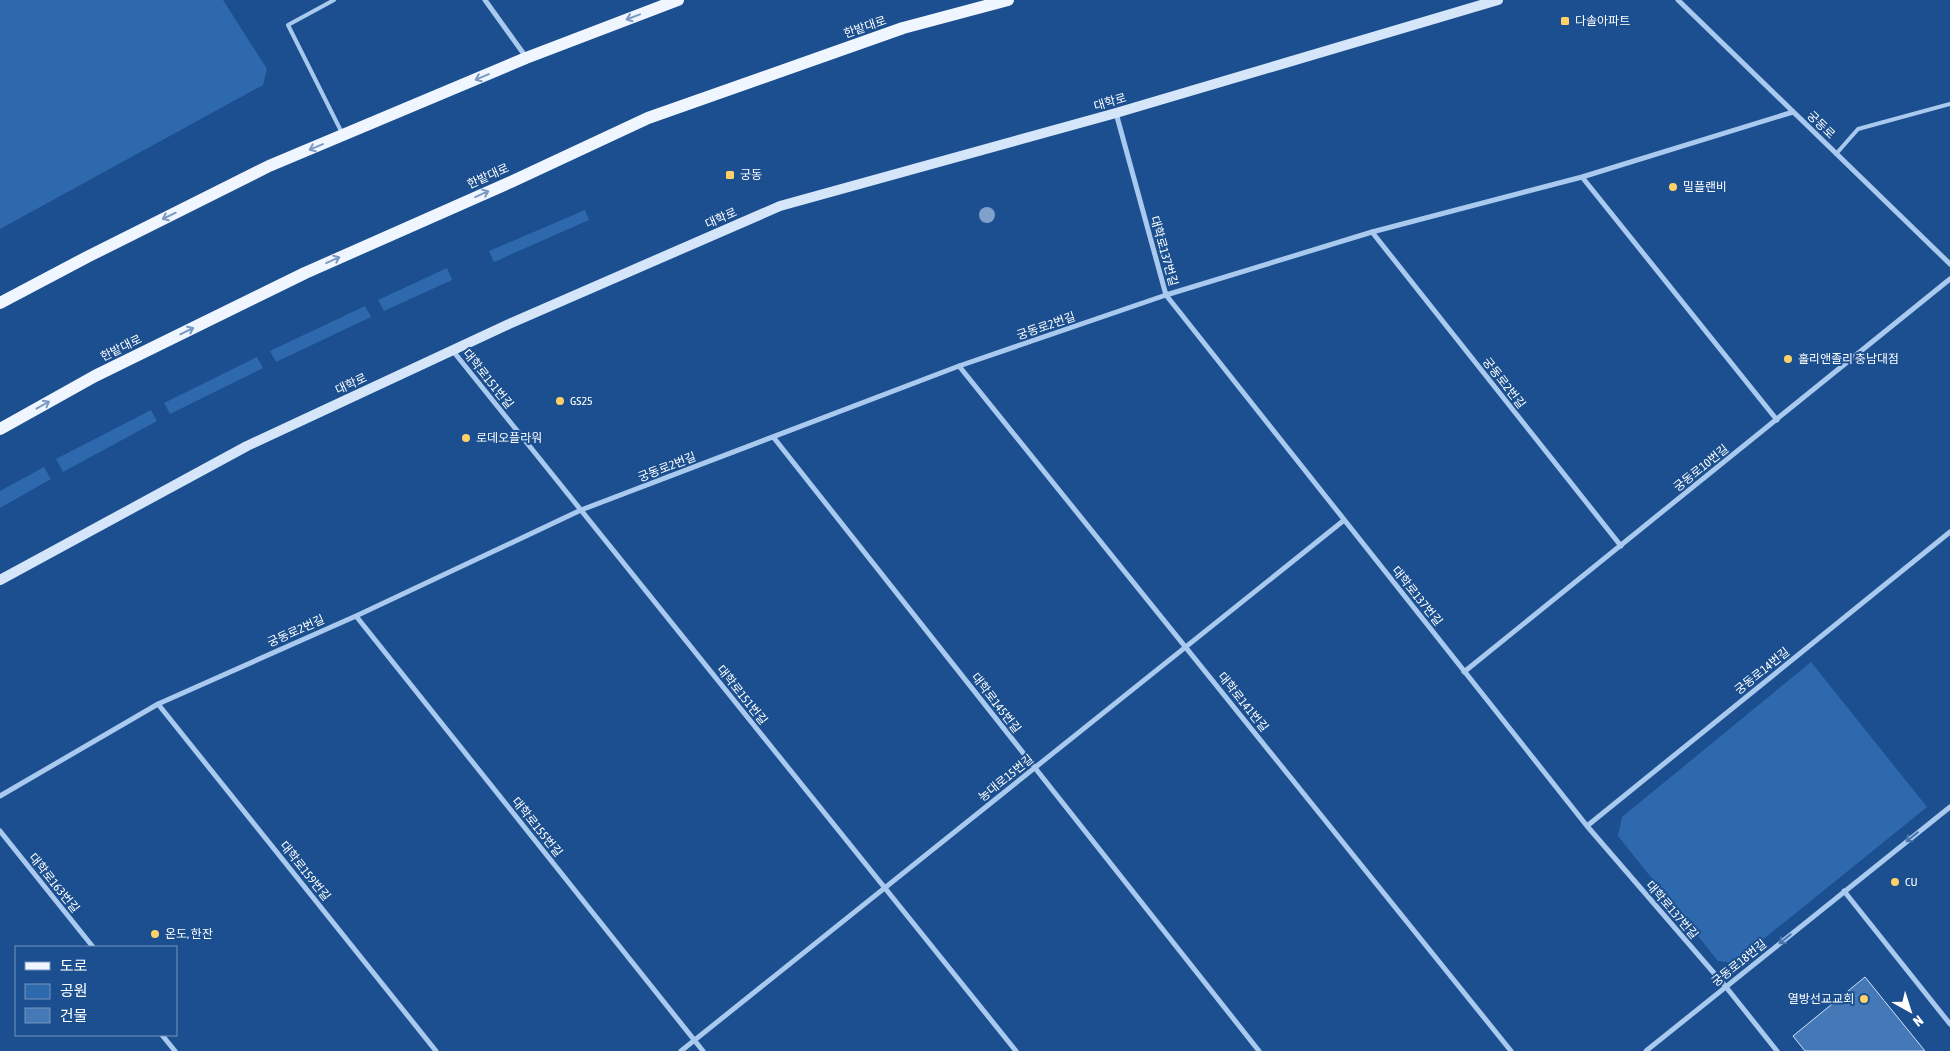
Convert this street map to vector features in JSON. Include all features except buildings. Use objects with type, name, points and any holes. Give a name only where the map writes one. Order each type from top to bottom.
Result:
[{"type":"main road","points":[[0,303],[269,166],[526,58],[678,0]]},
{"type":"main road","name":"한밭대로","points":[[0,429],[95,376],[305,273],[648,118],[904,28],[1008,0]]},
{"type":"main road","name":"대학로","points":[[0,580],[247,446],[509,324],[780,206],[1116,113],[1498,0]]},
{"type":"street","points":[[485,0],[526,58]]},
{"type":"street","name":"궁동로","points":[[1678,0],[1950,264]]},
{"type":"street","name":"궁동로2번길","points":[[0,796],[158,704],[356,616],[581,510],[959,366],[1166,295],[1372,232],[1582,177],[1793,112]]},
{"type":"street","name":"대학로137번길","points":[[1116,113],[1166,295],[1587,826],[1726,987],[1778,1051]]},
{"type":"street","points":[[1582,177],[1777,420]]},
{"type":"street","name":"궁동로2번길","points":[[1372,232],[1620,546]]},
{"type":"street","name":"궁동로10번길","points":[[1464,672],[1950,279]]},
{"type":"street","name":"대학로151번길","points":[[453,351],[1016,1051]]},
{"type":"street","name":"대학로141번길","points":[[959,366],[1510,1051]]},
{"type":"street","name":"대학로145번길","points":[[774,438],[1259,1051]]},
{"type":"street","name":"농대로15번길","points":[[681,1051],[1343,520]]},
{"type":"street","name":"궁동로14번길","points":[[1587,826],[1950,532]]},
{"type":"street","name":"대학로155번길","points":[[356,616],[702,1051]]},
{"type":"street","name":"대학로159번길","points":[[158,704],[436,1051]]},
{"type":"street","name":"궁동로18번길","points":[[1646,1051],[1950,806]]},
{"type":"street","name":"대학로163번길","points":[[0,831],[92,946]]},
{"type":"street","points":[[1844,891],[1950,1024]]},
{"type":"street","points":[[163,1036],[175,1051]]},
{"type":"lane","points":[[334,0],[288,25],[343,135]]},
{"type":"lane","points":[[1836,154],[1858,129],[1950,104]]},
{"type":"green space","points":[[0,0],[223,0],[267,69],[263,85],[0,229]]},
{"type":"green space","points":[[585,210],[589,220],[494,262],[489,251]]},
{"type":"green space","points":[[447,268],[452,280],[384,311],[378,300]]},
{"type":"green space","points":[[365,306],[371,317],[276,362],[270,351]]},
{"type":"green space","points":[[257,357],[263,368],[170,414],[164,403]]},
{"type":"green space","points":[[151,410],[157,421],[63,472],[56,459]]},
{"type":"green space","points":[[44,467],[51,479],[0,508],[0,491]]},
{"type":"green space","points":[[1811,662],[1927,807],[1734,963],[1718,961],[1618,836],[1622,817]]},
{"type":"place","name":"다솔아파트","points":[[1565,21]]},
{"type":"place","name":"궁동","points":[[730,175]]},
{"type":"place","name":"밀플랜비","points":[[1673,187]]},
{"type":"place","name":"홀리앤졸리 충남대점","points":[[1788,359]]},
{"type":"place","name":"GS25","points":[[560,401]]},
{"type":"place","name":"로데오플라워","points":[[466,438]]},
{"type":"place","name":"CU","points":[[1895,882]]},
{"type":"place","name":"온도, 한잔","points":[[155,934]]},
{"type":"place","name":"열방선교교회","points":[[1864,999]]}]
